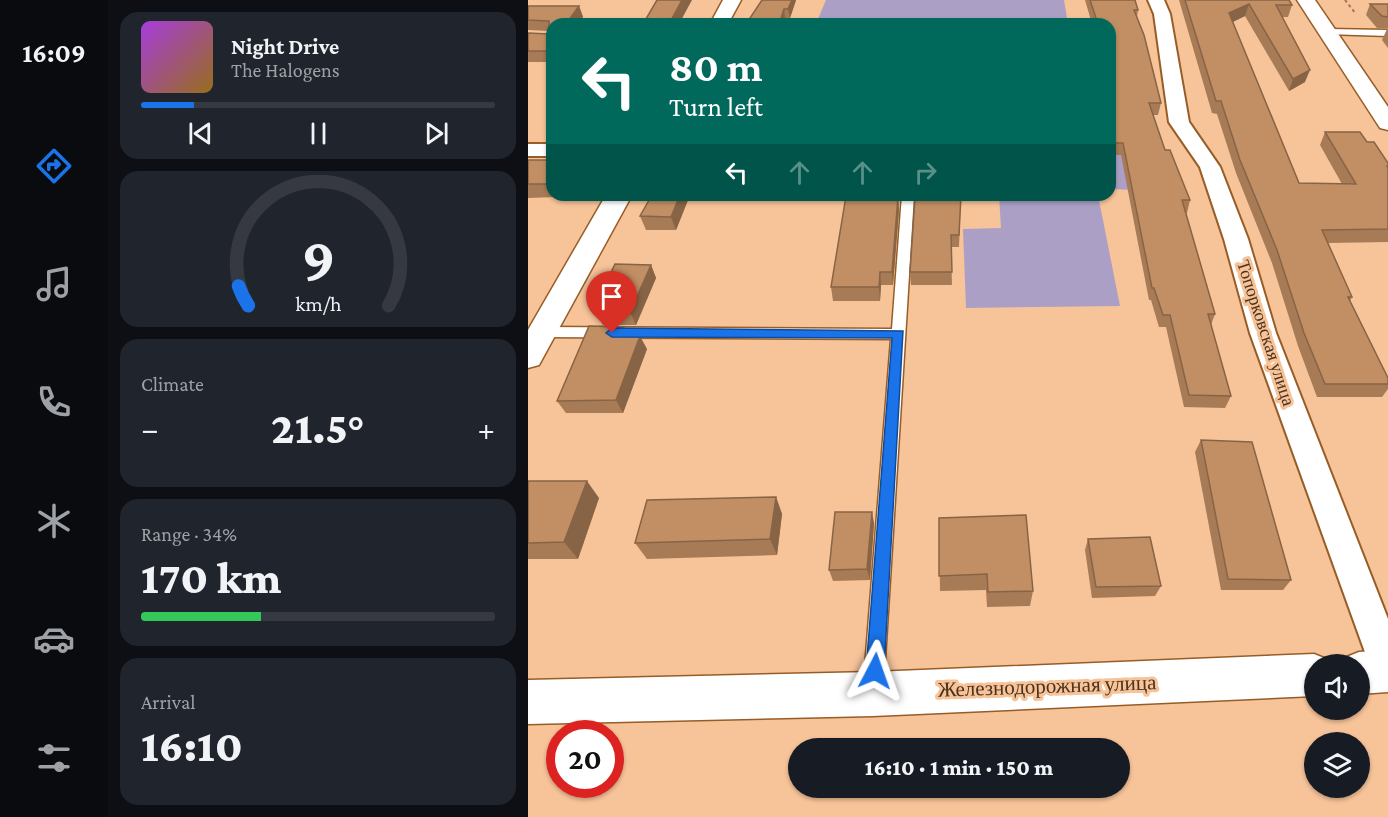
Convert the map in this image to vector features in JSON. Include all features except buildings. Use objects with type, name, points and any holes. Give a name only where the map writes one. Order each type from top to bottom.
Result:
[{"type":"street","points":[[722,18],[732,0]]},
{"type":"street","name":"Топорковская улица","points":[[1156,0],[1162,14],[1179,122],[1209,167],[1236,238],[1263,333],[1388,666]]},
{"type":"street","points":[[1306,0],[1388,123]]},
{"type":"street","points":[[528,150],[546,150]]},
{"type":"street","points":[[528,357],[616,201]]},
{"type":"street","points":[[1370,672],[1388,671]]},
{"type":"street","name":"Железнодорожная улица","points":[[528,702],[873,694],[1304,675]]},
{"type":"lane","points":[[1328,32],[1388,33]]},
{"type":"lane","points":[[873,694],[908,201]]},
{"type":"lane","points":[[541,332],[898,334]]},
{"type":"shaded area","points":[[826,0],[1064,0],[1067,18],[818,18]]},
{"type":"shaded area","points":[[1116,121],[1136,190],[1116,189]]},
{"type":"shaded area","points":[[999,201],[1099,201],[1120,306],[966,308],[963,229],[1001,228]]},
{"type":"route","points":[[612,333],[898,334],[875,671]]}]
